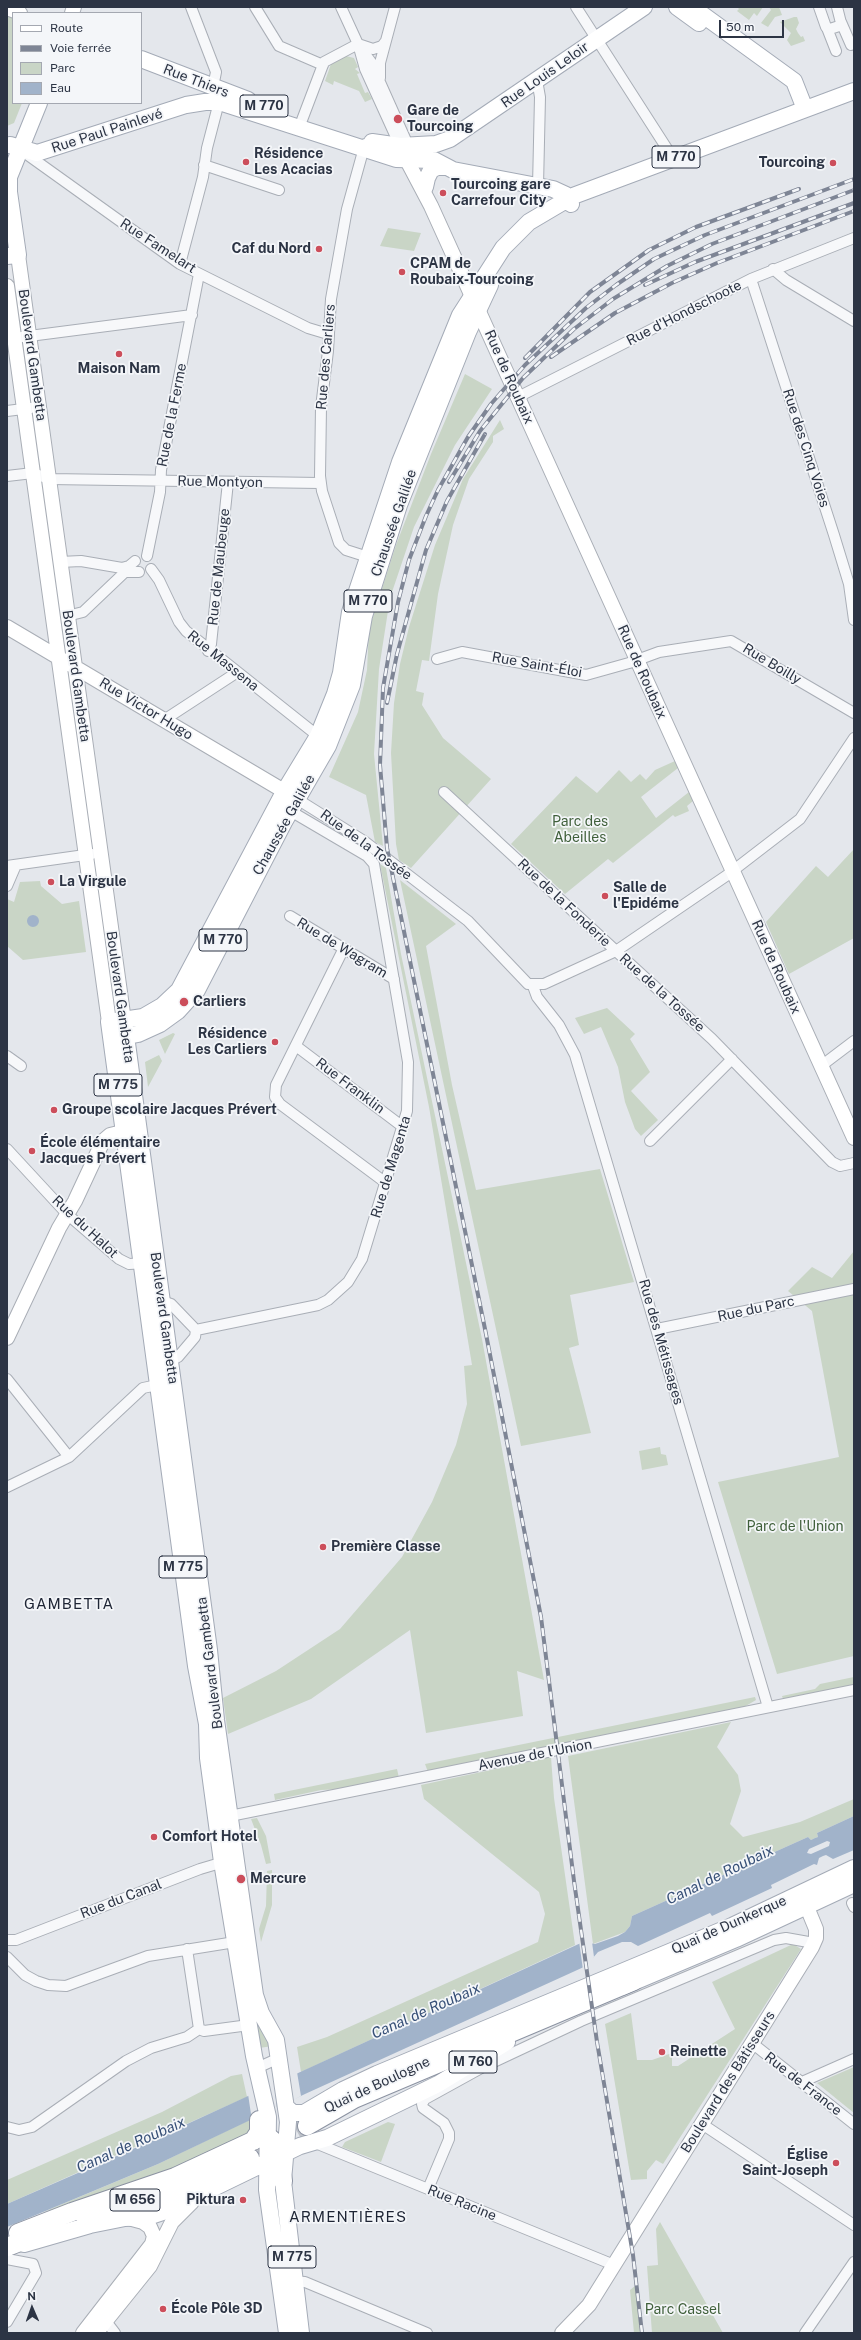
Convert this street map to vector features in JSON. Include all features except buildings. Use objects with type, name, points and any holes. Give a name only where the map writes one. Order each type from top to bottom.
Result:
[{"type":"highway","name":"Quai de Boulogne","points":[[307,2129],[357,2092],[572,1996],[603,1980]]},
{"type":"highway","name":"Quai de Boulogne","points":[[307,2129],[354,2099],[634,1981]]},
{"type":"highway","points":[[266,2118],[259,2132],[255,2147],[277,2144],[283,2182]]},
{"type":"highway","name":"M 656","points":[[12,2235],[144,2197],[194,2178],[255,2147]]},
{"type":"highway","name":"M 656","points":[[7,2247],[61,2227],[173,2193],[255,2147]]},
{"type":"main road","name":"Rue Louis Leloir","points":[[402,153],[445,142],[462,133],[644,7]]},
{"type":"main road","points":[[677,7],[788,89],[797,88]]},
{"type":"main road","points":[[692,7],[794,81],[805,109]]},
{"type":"main road","name":"Rue Thiers","points":[[142,59],[216,96],[365,145],[402,153]]},
{"type":"main road","name":"M 770","points":[[402,153],[434,160],[446,167],[557,190],[570,201],[611,181],[854,91]]},
{"type":"main road","name":"Rue Thiers","points":[[216,96],[302,120],[365,145]]},
{"type":"main road","name":"Rue Paul Painlevé","points":[[12,144],[41,152],[216,96]]},
{"type":"main road","points":[[12,144],[28,104]]},
{"type":"main road","points":[[12,144],[38,104]]},
{"type":"main road","name":"Boulevard Gambetta","points":[[12,144],[8,183],[12,251]]},
{"type":"main road","points":[[425,188],[427,178],[431,170],[437,167],[446,167]]},
{"type":"main road","name":"Chaussée Galilée","points":[[116,1021],[140,1018],[149,1014],[168,1001],[179,990],[290,801],[324,754],[345,708],[354,677],[364,616],[399,505],[475,303],[495,258],[534,218],[570,201]]},
{"type":"main road","name":"Chaussée Galilée","points":[[118,1038],[142,1033],[166,1020],[185,1005],[197,990],[290,801],[318,736],[338,683],[347,625],[400,462],[460,315],[475,303]]},
{"type":"main road","name":"Boulevard Gambetta","points":[[116,1021],[166,1383],[196,1666],[207,1724],[208,1758],[223,1818],[250,1995]]},
{"type":"main road","name":"Boulevard Gambetta","points":[[149,1262],[162,1301],[170,1361],[166,1383]]},
{"type":"main road","name":"Boulevard Gambetta","points":[[229,1861],[235,1942],[250,1995]]},
{"type":"main road","name":"Quai de Dunkerque","points":[[634,1981],[736,1939],[804,1900],[854,1868]]},
{"type":"main road","name":"Quai de Dunkerque","points":[[603,1980],[732,1926],[854,1884]]},
{"type":"main road","name":"M 760","points":[[286,2107],[294,2113],[304,2113],[343,2090],[391,2068],[603,1980]]},
{"type":"main road","name":"M 760","points":[[278,2157],[307,2129],[327,2138],[438,2084],[506,2043],[634,1981]]},
{"type":"main road","name":"M 775","points":[[250,1995],[249,2025],[266,2118]]},
{"type":"main road","name":"M 775","points":[[250,1995],[259,2008],[276,2040],[280,2065],[289,2134],[278,2157],[267,2190],[287,2282],[301,2333]]},
{"type":"main road","points":[[266,2118],[289,2134],[307,2129]]},
{"type":"main road","points":[[7,2250],[57,2233],[125,2218],[156,2215],[278,2157]]},
{"type":"main road","points":[[206,2192],[253,2179],[262,2183],[267,2190]]},
{"type":"main road","name":"M 775","points":[[283,2182],[287,2282],[287,2333]]},
{"type":"street","points":[[180,264],[204,165],[216,96],[216,72],[191,7]]},
{"type":"street","points":[[255,7],[279,46],[322,65]]},
{"type":"street","points":[[341,7],[358,44],[365,68],[402,153]]},
{"type":"street","points":[[395,7],[379,68],[382,86],[402,153]]},
{"type":"street","points":[[576,7],[595,40],[673,158]]},
{"type":"street","points":[[819,7],[836,51]]},
{"type":"street","points":[[837,7],[841,22],[851,45]]},
{"type":"street","points":[[7,8],[17,12]]},
{"type":"street","points":[[827,28],[832,29],[838,27],[841,22]]},
{"type":"street","points":[[302,120],[322,65],[328,58],[358,44],[373,49],[382,46],[385,42]]},
{"type":"street","points":[[358,44],[371,62],[382,86]]},
{"type":"street","points":[[538,80],[540,93],[538,186]]},
{"type":"street","name":"Rue Famelart","points":[[12,144],[180,264],[308,328],[328,334]]},
{"type":"street","name":"Rue des Carliers","points":[[365,145],[340,236],[330,300],[321,407],[320,483],[340,543],[346,550],[368,557]]},
{"type":"street","name":"Rue de Roubaix","points":[[402,153],[425,188],[431,206]]},
{"type":"street","name":"Rue de Roubaix","points":[[402,153],[431,206],[854,1138]]},
{"type":"street","points":[[204,165],[279,190]]},
{"type":"street","name":"Rue d'Hondschoote","points":[[518,397],[751,279],[854,238]]},
{"type":"street","name":"Boulevard Gambetta","points":[[12,251],[29,336],[101,853],[116,1021]]},
{"type":"street","points":[[773,269],[786,280],[854,321]]},
{"type":"street","name":"Rue de la Ferme","points":[[147,556],[199,274]]},
{"type":"street","name":"Rue des Cinq Voies","points":[[751,279],[850,573],[854,620]]},
{"type":"street","name":"Boulevard Gambetta","points":[[7,286],[86,855],[116,1021]]},
{"type":"street","points":[[14,338],[192,315]]},
{"type":"street","points":[[7,410],[39,407]]},
{"type":"street","points":[[7,476],[33,473],[48,479]]},
{"type":"street","name":"Rue Montyon","points":[[48,479],[320,483]]},
{"type":"street","name":"Rue de Maubeuge","points":[[208,651],[211,644],[228,482]]},
{"type":"street","points":[[60,562],[78,561],[122,568],[129,566],[141,555],[147,556],[152,562],[151,569],[145,572],[125,572],[83,612],[67,616]]},
{"type":"street","points":[[135,561],[135,567],[139,572]]},
{"type":"street","points":[[102,564],[108,568],[110,573],[111,580],[107,588]]},
{"type":"street","name":"Rue Massena","points":[[151,569],[160,582],[182,628],[208,651],[318,736]]},
{"type":"street","name":"Rue Victor Hugo","points":[[7,627],[164,720],[290,801]]},
{"type":"street","name":"Rue Boilly","points":[[637,660],[652,654],[676,649],[718,642],[735,642],[854,713]]},
{"type":"street","name":"Rue Saint-Éloi","points":[[437,659],[462,652],[586,675],[637,660]]},
{"type":"street","points":[[164,720],[236,673]]},
{"type":"street","name":"Rue de la Fonderie","points":[[444,792],[616,951],[733,870],[803,815],[854,738]]},
{"type":"street","name":"Rue de Magenta","points":[[196,1330],[313,1306],[328,1300],[348,1282],[359,1267],[404,1127],[408,1107],[409,1067],[372,862],[367,856],[290,801]]},
{"type":"street","name":"Rue de la Tossée","points":[[290,801],[364,841],[468,922],[526,982],[533,986],[544,984],[616,951],[732,1059],[832,1162],[840,1166],[854,1164]]},
{"type":"street","points":[[7,886],[12,866],[101,853]]},
{"type":"street","name":"Rue de Wagram","points":[[290,916],[343,950],[394,979]]},
{"type":"street","points":[[343,950],[275,1089],[277,1101],[386,1183]]},
{"type":"street","name":"Rue des Métissages","points":[[533,986],[538,999],[560,1025],[575,1055],[768,1708]]},
{"type":"street","points":[[821,1066],[854,1041]]},
{"type":"street","name":"Rue Franklin","points":[[296,1046],[404,1127]]},
{"type":"street","points":[[7,1056],[21,1066]]},
{"type":"street","points":[[650,1141],[732,1059]]},
{"type":"street","points":[[7,1338],[104,1139],[110,1135],[131,1130]]},
{"type":"street","name":"Rue du Halot","points":[[7,1149],[67,1214],[122,1261],[129,1264],[149,1262]]},
{"type":"street","name":"Rue du Parc","points":[[657,1329],[854,1289]]},
{"type":"street","points":[[162,1301],[171,1304],[196,1330],[195,1337],[178,1357],[170,1361]]},
{"type":"street","points":[[7,1379],[68,1457]]},
{"type":"street","points":[[7,1487],[68,1457],[143,1388],[166,1383]]},
{"type":"street","name":"Avenue de l'Union","points":[[223,1818],[854,1690]]},
{"type":"street","name":"Rue du Canal","points":[[10,1941],[229,1861]]},
{"type":"street","points":[[428,2189],[449,2139],[449,2133],[444,2123],[423,2108],[422,2104],[425,2099],[483,2067],[574,2024],[774,1940],[786,1938],[814,1943],[816,1929],[804,1900]]},
{"type":"street","points":[[10,1941],[11,1957],[15,1965]]},
{"type":"street","points":[[7,1958],[36,1982],[48,1985],[66,1986],[140,1958],[235,1942]]},
{"type":"street","name":"Boulevard des Bâtisseurs","points":[[562,2333],[584,2312],[814,1943]]},
{"type":"street","points":[[187,1950],[199,2030]]},
{"type":"street","points":[[7,2127],[19,2130],[32,2127],[126,2061],[150,2048],[186,2037],[199,2030],[204,2031],[249,2025]]},
{"type":"street","name":"Rue de France","points":[[752,2044],[854,2124]]},
{"type":"street","points":[[802,2082],[854,2059]]},
{"type":"street","points":[[257,2073],[280,2065]]},
{"type":"street","points":[[702,2124],[854,2225]]},
{"type":"street","name":"Rue Racine","points":[[307,2129],[428,2189],[614,2265]]},
{"type":"street","points":[[83,2333],[102,2317],[154,2251],[172,2222],[206,2192]]},
{"type":"street","points":[[125,2218],[143,2222],[150,2227],[154,2236],[154,2251]]},
{"type":"street","points":[[7,2259],[32,2264],[36,2273],[7,2322]]},
{"type":"street","points":[[805,2333],[854,2262]]},
{"type":"street","points":[[287,2282],[306,2282],[427,2333]]},
{"type":"street","points":[[96,2333],[102,2317]]},
{"type":"street","points":[[102,2317],[115,2333]]},
{"type":"green space","points":[[737,7],[763,7],[757,16],[754,13],[749,20],[737,11],[739,9]]},
{"type":"green space","points":[[769,7],[779,7],[782,15],[775,17],[768,27],[761,23],[771,10]]},
{"type":"green space","points":[[7,12],[12,14],[12,104],[22,104],[14,123],[7,126]]},
{"type":"green space","points":[[797,17],[799,23],[796,29],[801,37],[803,36],[805,41],[791,46],[787,40],[791,33],[780,22]]},
{"type":"green space","points":[[346,56],[354,58],[358,67],[355,69],[360,73],[357,74],[365,93],[368,92],[372,99],[365,102],[359,91],[334,81],[333,85],[325,81],[331,64]]},
{"type":"green space","points":[[388,228],[421,233],[414,251],[380,246]]},
{"type":"green space","points":[[465,374],[492,389],[455,445],[414,527],[390,598],[379,669],[374,754],[383,846],[375,842],[366,795],[329,777],[358,712],[367,670],[369,629],[396,545],[431,454]]},
{"type":"green space","points":[[500,420],[504,429],[493,436],[493,442],[469,479],[453,525],[438,594],[429,661],[422,660],[416,691],[424,693],[422,705],[443,738],[491,779],[411,868],[399,860],[396,844],[391,753],[394,703],[400,664],[409,627],[435,545],[463,479]]},
{"type":"green space","name":"Parc des Abeilles","points":[[675,761],[678,768],[641,797],[656,818],[689,792],[693,801],[687,806],[689,811],[675,817],[673,815],[613,863],[608,859],[565,894],[511,844],[576,776],[597,793],[619,770],[631,782],[640,774],[646,780],[655,770]]},
{"type":"green space","points":[[854,849],[854,938],[789,974],[766,922],[816,866],[828,877]]},
{"type":"green space","points":[[380,864],[386,868],[401,954],[482,1339],[544,1680],[517,1671],[523,1716],[426,1733],[410,1630],[311,1699],[228,1734],[223,1698],[276,1671],[340,1629],[402,1557],[432,1502],[456,1445],[467,1404],[464,1366],[472,1365],[429,1107]]},
{"type":"green space","points":[[400,880],[456,924],[426,946],[452,1085],[476,1190],[600,1169],[634,1282],[570,1295],[579,1345],[569,1348],[591,1433],[521,1446]]},
{"type":"green space","points":[[40,881],[41,886],[62,904],[79,901],[86,952],[23,960],[7,946],[7,899],[14,902],[20,882]]},
{"type":"green space","points":[[607,1008],[635,1034],[630,1039],[650,1072],[631,1091],[658,1120],[641,1136],[635,1129],[625,1102],[618,1067],[601,1027],[584,1034],[575,1018]]},
{"type":"green space","points":[[173,1033],[175,1034],[165,1054],[159,1040]]},
{"type":"green space","points":[[159,1055],[162,1061],[148,1087],[145,1062]]},
{"type":"green space","name":"Parc de l'Union","points":[[854,1251],[854,1656],[777,1674],[718,1482],[839,1457],[812,1311],[788,1291],[812,1267],[832,1278]]},
{"type":"green space","points":[[660,1447],[661,1454],[666,1455],[668,1465],[642,1470],[639,1451]]},
{"type":"green space","points":[[854,1677],[854,1686],[783,1699],[782,1696],[815,1689],[820,1684]]},
{"type":"green space","points":[[755,1697],[756,1700],[744,1707],[428,1772],[425,1764]]},
{"type":"green space","points":[[731,1722],[717,1747],[738,1775],[741,1791],[730,1824],[743,1837],[800,1822],[854,1799],[854,1816],[817,1833],[818,1837],[811,1840],[808,1837],[632,1916],[630,1926],[625,1932],[593,1944],[568,1756]]},
{"type":"green space","points":[[551,1757],[554,1798],[575,1945],[301,2072],[297,2047],[327,2037],[538,1942],[545,1914],[539,1892],[424,1799],[421,1785]]},
{"type":"green space","points":[[397,1769],[399,1778],[344,1789],[321,1790],[275,1800],[274,1794]]},
{"type":"green space","points":[[257,1818],[266,1836],[271,1863],[266,1864],[261,1845],[251,1819]]},
{"type":"green space","points":[[272,1870],[272,1905],[261,1942],[259,1929],[266,1906],[267,1871]]},
{"type":"green space","points":[[793,1944],[801,1949],[663,2164],[656,2160],[647,2171],[647,2179],[631,2180],[605,2024],[631,2013],[637,2060],[652,2060],[672,2053],[672,2066],[678,2066],[735,2029],[712,1982]]},
{"type":"green space","points":[[253,2015],[273,2046],[259,2048]]},
{"type":"green space","points":[[854,2067],[854,2113],[817,2083]]},
{"type":"green space","points":[[242,2074],[247,2097],[7,2204],[7,2180],[162,2112],[231,2076]]},
{"type":"green space","points":[[249,2120],[251,2131],[245,2137],[161,2176],[41,2213],[158,2164]]},
{"type":"green space","points":[[388,2122],[395,2124],[381,2162],[342,2147],[345,2142]]},
{"type":"green space","name":"Parc Cassel","points":[[660,2222],[723,2333],[652,2333],[647,2266],[658,2265],[656,2229]]},
{"type":"green space","points":[[635,2286],[640,2333],[634,2333],[630,2290]]},
{"type":"water","points":[[33,915],[37,917],[39,921],[37,925],[33,927],[29,925],[27,921],[29,917]]},
{"type":"water","points":[[854,1816],[854,1850],[833,1859],[826,1855],[823,1856],[819,1858],[817,1865],[814,1864],[771,1885],[772,1888],[712,1916],[710,1913],[638,1946],[631,1942],[622,1942],[598,1952],[586,1966],[305,2094],[158,2164],[7,2227],[7,2204],[135,2148],[583,1942],[595,1944],[618,1936],[625,1932],[630,1926],[632,1916],[808,1837],[811,1840],[818,1837],[817,1833]],"holes":[[[827,1841],[830,1842],[829,1846],[811,1854],[807,1853],[809,1849]]]},
{"type":"pier","points":[[583,1940],[592,1942],[594,1957],[588,1967],[583,1970],[579,1941]]},
{"type":"pier","points":[[297,2072],[301,2096],[281,2107],[277,2081]]},
{"type":"pier","points":[[274,2082],[277,2109],[252,2121],[248,2094]]},
{"type":"tunnel","points":[[250,2158],[307,2126]]},
{"type":"railway","points":[[642,2333],[633,2255],[597,2042],[574,1881],[541,1617],[485,1329],[387,848],[380,765],[383,688],[398,602],[409,560],[426,516],[438,490],[468,437],[491,404],[525,365],[586,308],[654,259],[705,235],[854,179]]},
{"type":"railway","points":[[525,358],[590,292],[649,250],[696,227],[799,189]]},
{"type":"railway","points":[[449,482],[480,431],[523,378],[574,329],[613,299],[667,266],[712,244],[854,190]]},
{"type":"railway","points":[[645,285],[695,262],[854,203]]},
{"type":"railway","points":[[551,357],[615,313],[672,283],[717,263],[854,211]]},
{"type":"railway","points":[[387,703],[397,654],[426,550],[447,501],[485,434]]},
{"type":"place","name":"Gare de Tourcoing","points":[[398,119]]},
{"type":"place","name":"Résidence Les Acacias","points":[[246,162]]},
{"type":"place","name":"Tourcoing","points":[[833,163]]},
{"type":"place","name":"Tourcoing gare Carrefour City","points":[[443,193]]},
{"type":"place","name":"Caf du Nord","points":[[319,249]]},
{"type":"place","name":"CPAM de Roubaix-Tourcoing","points":[[402,272]]},
{"type":"place","name":"Maison Nam","points":[[119,354]]},
{"type":"place","name":"La Virgule","points":[[51,882]]},
{"type":"place","name":"Salle de l'Epidéme","points":[[605,896]]},
{"type":"place","name":"Carliers","points":[[184,1002]]},
{"type":"place","name":"Résidence Les Carliers","points":[[275,1042]]},
{"type":"place","name":"Groupe scolaire Jacques Prévert","points":[[54,1110]]},
{"type":"place","name":"École élémentaire Jacques Prévert","points":[[32,1151]]},
{"type":"place","name":"Première Classe","points":[[323,1547]]},
{"type":"place","name":"Comfort Hotel","points":[[154,1837]]},
{"type":"place","name":"Mercure","points":[[241,1879]]},
{"type":"place","name":"Reinette","points":[[662,2052]]},
{"type":"place","name":"Église Saint-Joseph","points":[[836,2163]]},
{"type":"place","name":"Piktura","points":[[243,2200]]},
{"type":"place","name":"École Pôle 3D","points":[[163,2309]]},
{"type":"district","name":"GAMBETTA","points":[[69,1604]]},
{"type":"district","name":"ARMENTIÈRES","points":[[348,2217]]},
{"type":"water label","name":"Canal de Roubaix","points":[[720,1875]]},
{"type":"water label","name":"Canal de Roubaix","points":[[426,2011]]},
{"type":"water label","name":"Canal de Roubaix","points":[[131,2145]]}]
